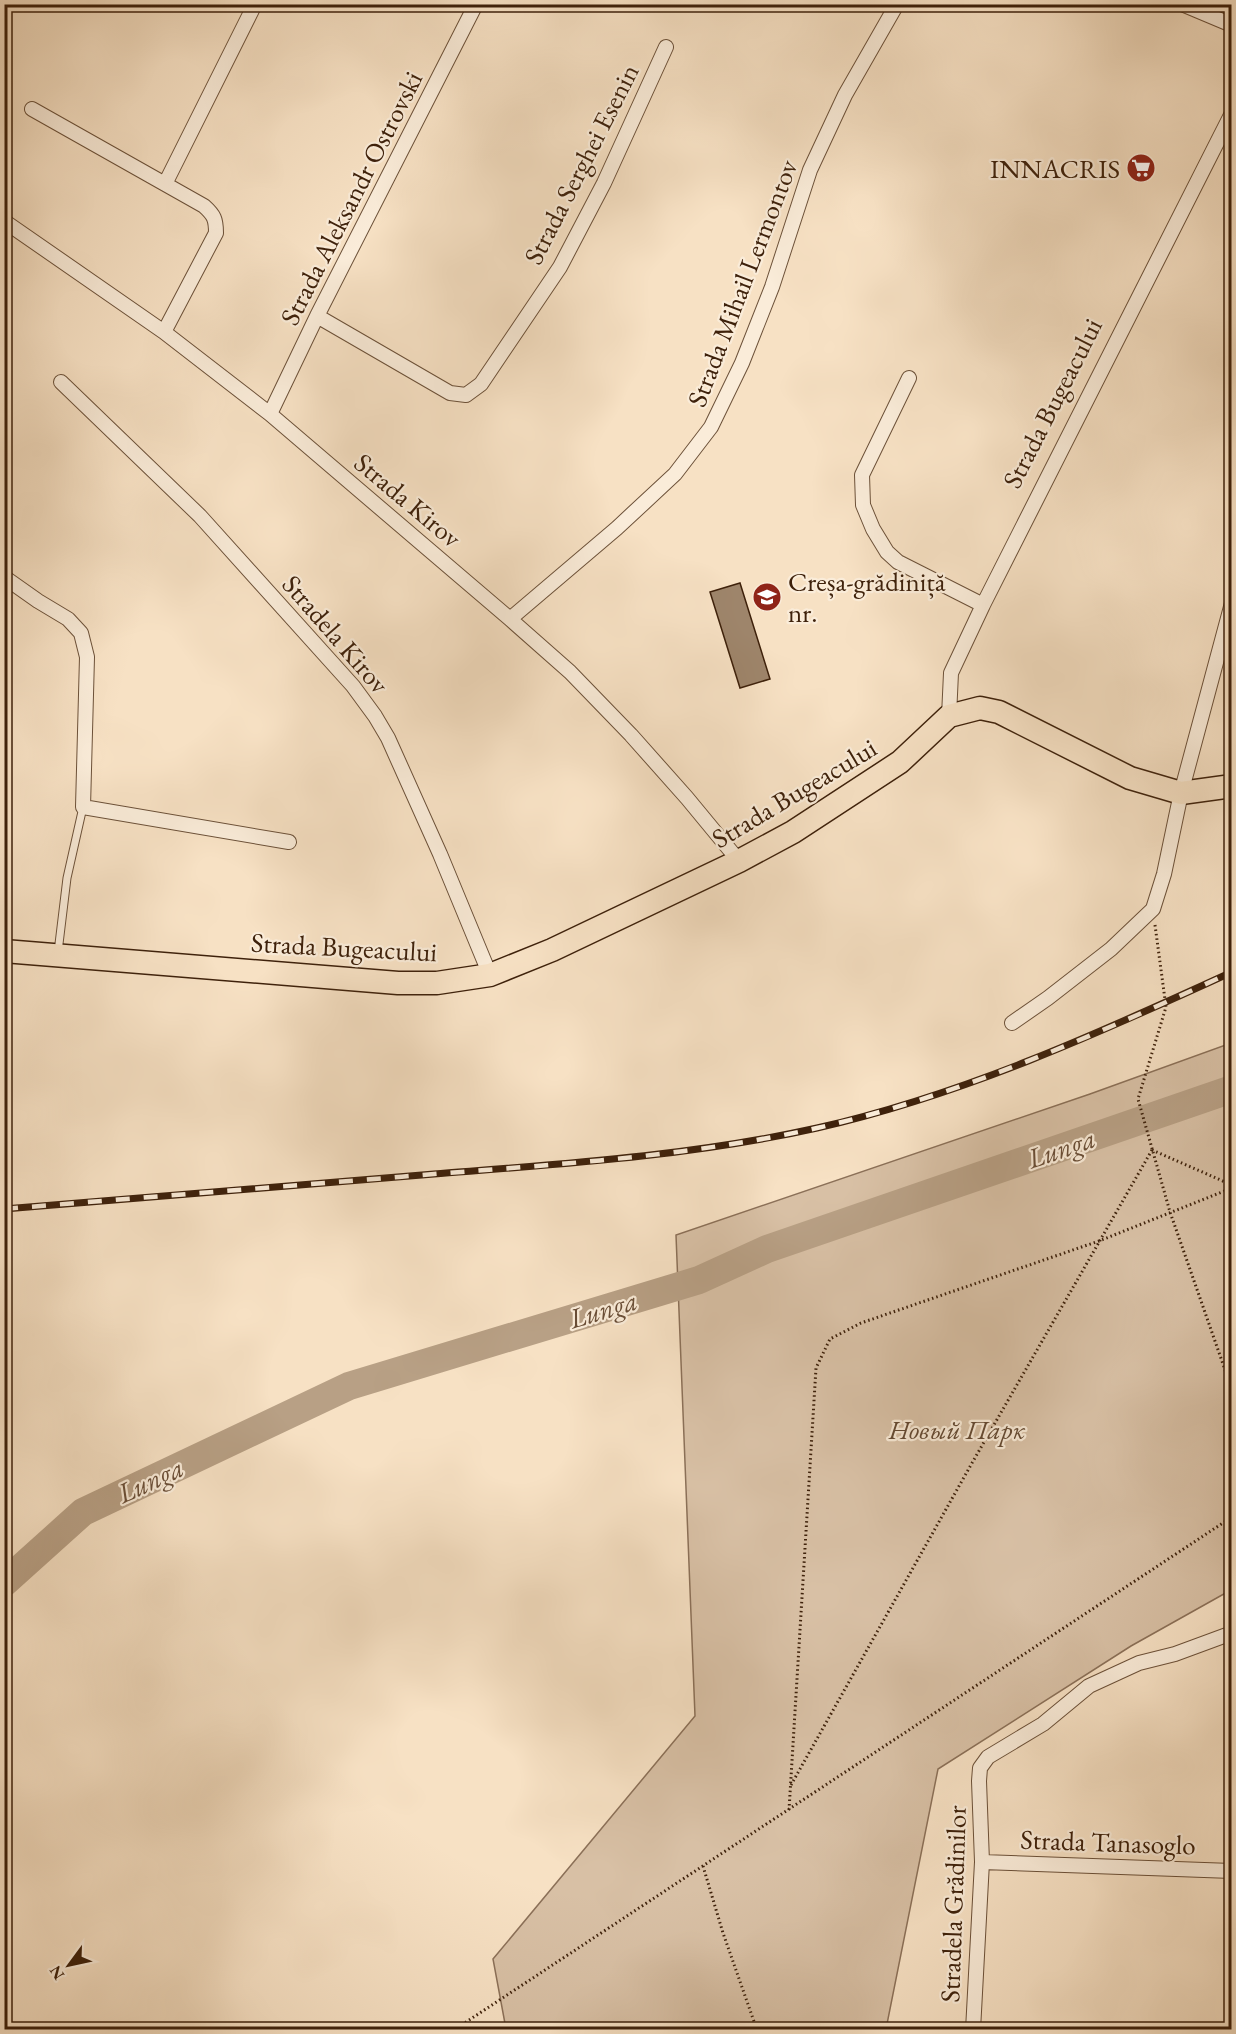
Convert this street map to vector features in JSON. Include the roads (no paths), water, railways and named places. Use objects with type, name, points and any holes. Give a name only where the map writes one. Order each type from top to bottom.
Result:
[{"type":"main road","points":[[949,716],[980,708],[999,712],[1130,777],[1181,793],[1232,786]]},
{"type":"main road","name":"Strada Bugeacului","points":[[4,951],[398,983],[437,983],[490,975],[552,950],[739,861],[793,832],[900,762],[949,716]]},
{"type":"street","points":[[165,183],[255,4]]},
{"type":"street","name":"Strada Aleksandr Ostrovski","points":[[270,414],[317,316],[476,4]]},
{"type":"street","name":"Strada Mihail Lermontov","points":[[510,618],[617,528],[675,474],[711,427],[742,363],[772,286],[810,171],[845,95],[897,4]]},
{"type":"street","points":[[1182,4],[1232,25]]},
{"type":"street","name":"Strada Serghei Esenin","points":[[317,316],[450,393],[466,395],[481,384],[560,267],[604,183],[666,47]]},
{"type":"street","points":[[32,109],[165,183],[214,214],[216,233],[164,332]]},
{"type":"street","name":"Strada Bugeacului","points":[[949,716],[951,673],[983,605],[1232,113]]},
{"type":"street","name":"Strada Kirov","points":[[4,221],[164,332],[270,414],[510,618],[570,672],[632,735],[739,861]]},
{"type":"street","points":[[909,378],[862,475],[863,505],[873,529],[887,552],[898,562],[983,605]]},
{"type":"street","name":"Stradela Kirov","points":[[61,382],[200,516],[364,701],[388,738],[440,854],[490,975]]},
{"type":"street","points":[[4,577],[68,619],[81,633],[87,657],[83,807],[289,842]]},
{"type":"street","points":[[1012,1023],[1048,999],[1111,949],[1153,909],[1164,874],[1181,793],[1232,603]]},
{"type":"street","name":"Stradela Grădinilor","points":[[973,2030],[982,1862],[979,1781],[981,1768],[988,1757],[1043,1724],[1089,1686],[1139,1663],[1174,1654],[1232,1633]]},
{"type":"street","name":"Strada Tanasoglo","points":[[982,1862],[1232,1871]]},
{"type":"lane","points":[[58,954],[67,878],[83,807]]},
{"type":"waterway","name":"Lunga","points":[[4,1583],[83,1512],[349,1386],[699,1280],[767,1249],[1232,1089]]},
{"type":"railway","points":[[4,1209],[578,1162],[674,1152],[770,1138],[871,1114],[976,1080],[1080,1040],[1232,972]]},
{"type":"place","name":"INNACRIS","points":[[1141,168]]},
{"type":"place","name":"Creșa-grădiniță nr.","points":[[767,597]]},
{"type":"park label","name":"Новый Парк","points":[[957,1429]]}]
